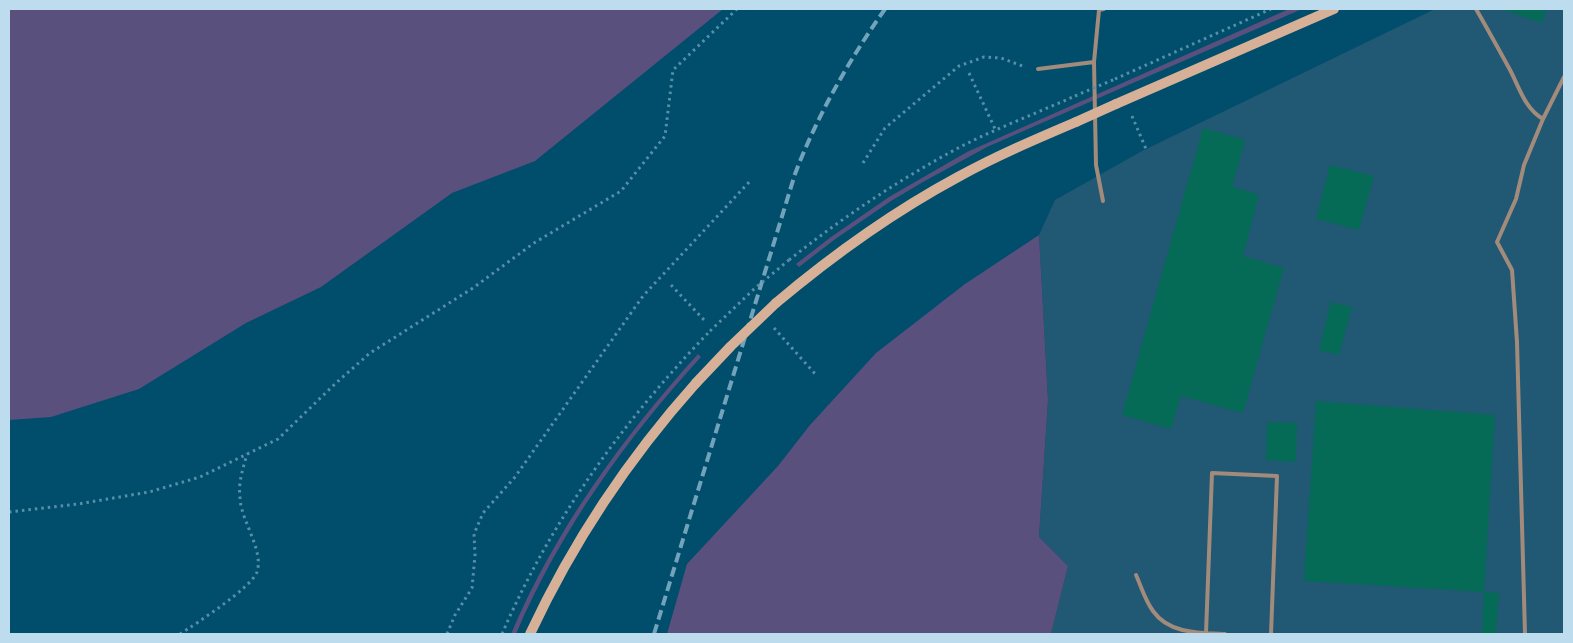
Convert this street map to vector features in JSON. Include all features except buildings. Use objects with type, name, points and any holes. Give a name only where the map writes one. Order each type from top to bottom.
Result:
[{"type":"street","points":[[530,634],[563,568],[595,514],[645,443],[696,383],[731,346],[776,303],[843,250],[913,202],[990,160],[1334,9]]},
{"type":"lane","points":[[1103,201],[1096,165],[1094,62],[1099,10],[1104,9]]},
{"type":"lane","points":[[1476,9],[1512,74],[1525,102],[1535,114],[1543,119]]},
{"type":"lane","points":[[1038,69],[1094,62]]},
{"type":"lane","points":[[1525,634],[1516,324],[1512,270],[1497,242],[1516,199],[1524,165],[1543,119],[1564,77]]},
{"type":"lane","points":[[1206,633],[1212,473],[1278,476],[1271,634]]},
{"type":"lane","points":[[1136,575],[1153,611],[1167,624],[1188,632],[1225,634]]},
{"type":"path","points":[[9,512],[78,504],[149,492],[200,477],[278,439],[336,383],[370,354],[473,288],[534,243],[621,191],[665,136],[673,70],[737,9]]},
{"type":"path","points":[[502,634],[551,537],[590,476],[654,392],[710,331],[754,289],[789,260],[845,217],[962,146],[1271,9]]},
{"type":"path","points":[[863,163],[885,128],[959,66],[984,57],[1001,58],[1026,68],[1038,69]]},
{"type":"path","points":[[969,74],[996,131]]},
{"type":"path","points":[[1132,116],[1146,149]]},
{"type":"path","points":[[447,634],[455,615],[472,588],[475,555],[474,534],[483,513],[515,477],[643,296],[751,180]]},
{"type":"path","points":[[671,285],[706,322]]},
{"type":"path","points":[[774,328],[816,376]]},
{"type":"path","points":[[180,634],[246,586],[256,573],[258,560],[240,500],[240,478],[247,454]]},
{"type":"shaded area","points":[[9,9],[723,9],[535,161],[452,193],[321,287],[246,323],[139,389],[51,417],[9,420]]},
{"type":"shaded area","points":[[1289,9],[1302,9],[987,147],[891,201],[834,240],[799,267],[796,264],[889,197],[967,152]]},
{"type":"shaded area","points":[[1435,9],[1564,9],[1564,634],[1051,634],[1068,566],[1039,537],[1048,400],[1039,235],[1055,200],[1142,151]]},
{"type":"shaded area","points":[[1039,235],[1048,400],[1039,537],[1068,566],[1051,634],[667,634],[687,564],[778,466],[810,425],[876,353],[965,284]]},
{"type":"shaded area","points":[[698,354],[701,357],[647,420],[597,488],[553,559],[516,634],[511,634],[548,558],[593,486],[643,419]]},
{"type":"railway","points":[[654,634],[795,174],[813,131],[835,89],[885,9]]}]
